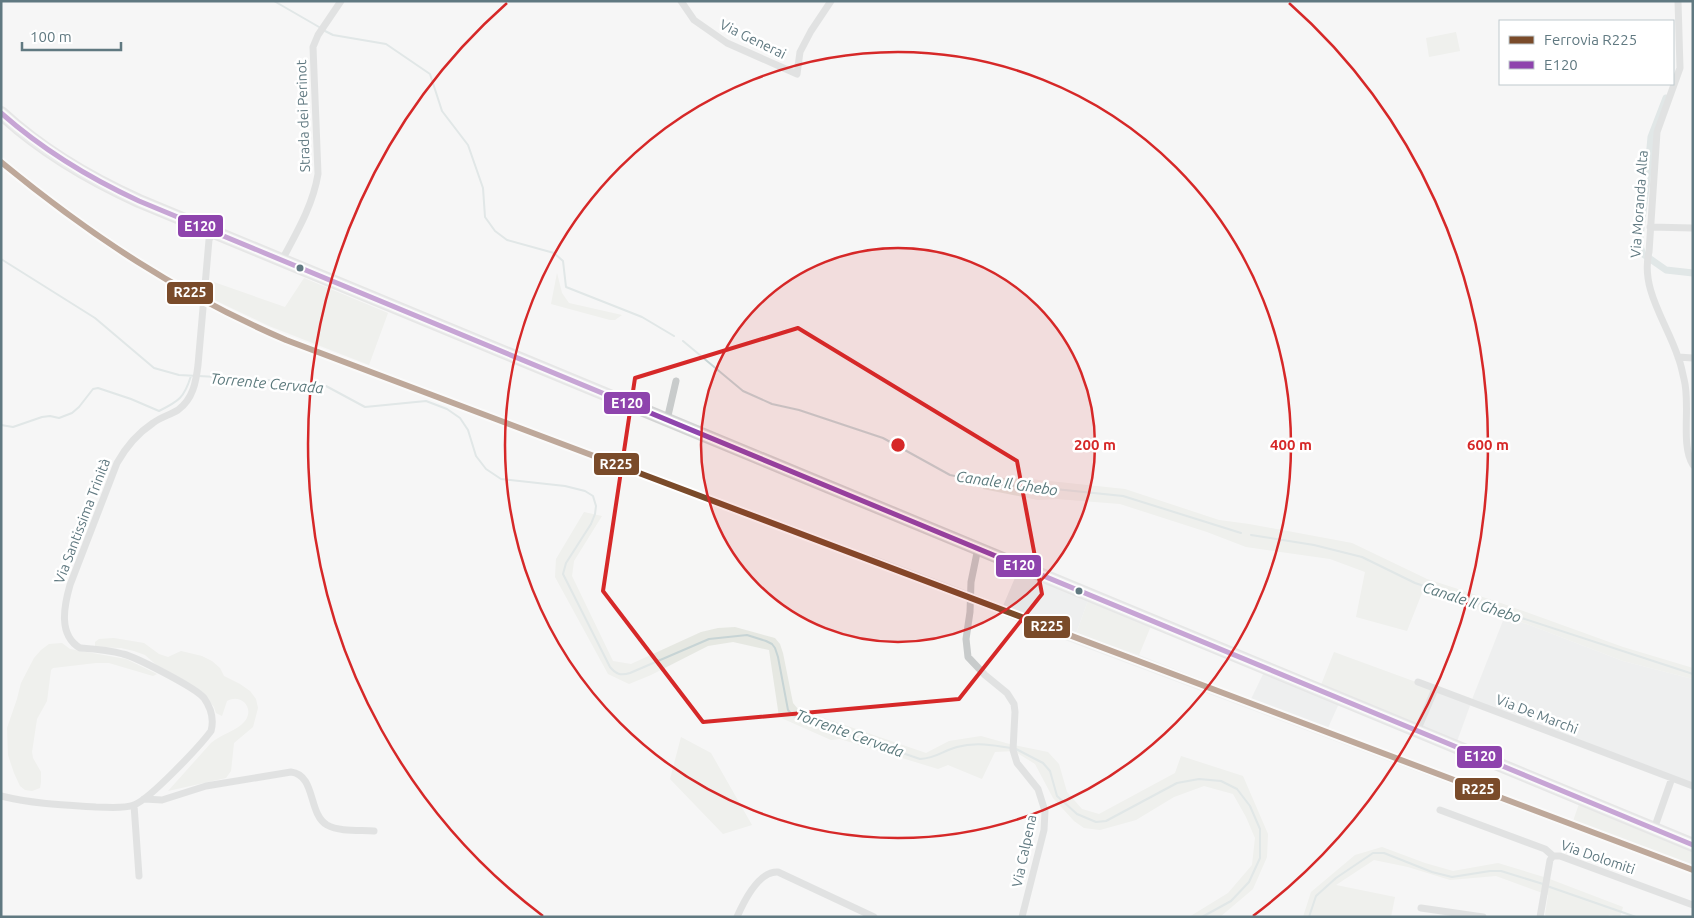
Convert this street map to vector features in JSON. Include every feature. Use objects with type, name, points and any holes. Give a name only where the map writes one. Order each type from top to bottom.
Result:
[{"type":"main road","points":[[1,113],[50,153],[82,173],[139,201],[1693,845]]},
{"type":"street","name":"Strada dei Perinot","points":[[282,260],[306,214],[315,190],[318,174],[314,47],[318,36],[341,1]]},
{"type":"street","name":"Via Generai","points":[[681,1],[694,20],[727,43],[797,74],[800,52],[811,31],[831,1]]},
{"type":"street","name":"Via Moranda Alta","points":[[1674,85],[1680,68],[1678,1]]},
{"type":"street","name":"Via Moranda Alta","points":[[1674,85],[1657,132],[1647,262],[1649,282],[1654,300],[1678,357],[1686,387],[1688,405],[1687,448],[1693,465]]},
{"type":"street","points":[[1650,227],[1693,228]]},
{"type":"street","name":"Via Santissima Trinità","points":[[1,796],[47,805],[119,807],[134,805],[144,799],[207,736],[212,726],[211,711],[202,695],[140,660],[120,653],[80,648],[74,644],[65,628],[65,604],[70,585],[116,463],[126,448],[142,431],[155,421],[178,409],[192,392],[196,374],[209,240],[213,232]]},
{"type":"street","points":[[1678,357],[1693,358]]},
{"type":"street","points":[[667,420],[676,381]]},
{"type":"street","name":"Via Calpena","points":[[978,548],[971,582],[970,612],[966,639],[968,656],[985,675],[1007,693],[1014,704],[1013,748],[1017,763],[1038,789],[1045,811],[1044,830],[1022,917]]},
{"type":"street","name":"Via De Marchi","points":[[1418,682],[1693,786]]},
{"type":"street","points":[[1417,731],[1435,689]]},
{"type":"street","points":[[144,799],[162,800],[206,786],[291,772],[298,773],[304,779],[319,817],[323,822],[334,828],[374,831]]},
{"type":"street","points":[[1654,829],[1672,778]]},
{"type":"street","points":[[134,805],[139,876]]},
{"type":"street","name":"Via Dolomiti","points":[[1440,810],[1545,849],[1553,856],[1560,856],[1693,905]]},
{"type":"street","points":[[1540,917],[1550,860],[1553,856]]},
{"type":"street","points":[[737,917],[748,895],[765,876],[772,872],[778,872],[874,917]]},
{"type":"street","points":[[1421,908],[1483,917]]},
{"type":"highlighted area","points":[[798,328],[1017,461],[1042,594],[959,699],[703,722],[603,591],[635,378]]},
{"type":"shaded area","points":[[1456,32],[1460,51],[1429,57],[1426,38]]},
{"type":"shaded area","points":[[557,273],[562,293],[569,303],[622,315],[615,320],[610,320],[551,304]]},
{"type":"shaded area","points":[[304,278],[388,313],[369,365],[269,326],[206,296],[208,280],[285,307]]},
{"type":"shaded area","points":[[984,477],[1030,479],[1125,489],[1219,520],[1352,543],[1427,579],[1498,602],[1623,647],[1693,668],[1693,679],[1623,661],[1527,624],[1422,593],[1407,631],[1356,617],[1365,572],[1330,559],[1246,547],[1207,532],[1120,504],[1057,499],[1038,500],[983,489]]},
{"type":"shaded area","points":[[584,512],[602,516],[574,561],[572,576],[613,661],[631,664],[701,632],[718,628],[735,627],[775,638],[780,644],[783,653],[793,703],[798,709],[926,753],[949,741],[981,736],[1048,752],[1059,764],[1067,792],[1082,809],[1099,814],[1175,773],[1181,756],[1243,776],[1268,834],[1267,857],[1253,889],[1220,917],[1189,917],[1228,893],[1252,865],[1255,838],[1233,794],[1204,786],[1174,797],[1136,820],[1100,830],[1084,828],[1074,821],[1053,798],[1035,764],[1014,751],[995,752],[982,779],[948,765],[938,769],[840,739],[831,740],[779,717],[769,650],[733,642],[708,646],[629,684],[608,674],[555,577],[556,559]]},
{"type":"shaded area","points":[[872,555],[1003,606],[1020,566],[1090,595],[1076,634],[1139,655],[1251,699],[1266,668],[1341,699],[1328,728],[1693,866],[1693,875],[1041,631],[868,564]]},
{"type":"shaded area","points":[[1090,595],[1153,621],[1139,655],[1076,634]]},
{"type":"shaded area","points":[[1504,618],[1527,624],[1623,661],[1693,679],[1693,783],[1471,703],[1455,747],[1417,731],[1435,689],[1471,702]]},
{"type":"shaded area","points":[[114,638],[144,643],[159,654],[168,657],[181,651],[202,656],[220,668],[224,676],[250,691],[256,699],[258,708],[253,727],[234,743],[231,771],[226,778],[168,791],[211,743],[245,721],[248,711],[245,703],[237,699],[227,701],[222,716],[216,713],[209,701],[161,669],[145,655],[121,648],[95,646],[95,642],[99,639]]},
{"type":"shaded area","points":[[62,643],[70,649],[126,659],[157,674],[153,676],[109,663],[53,668],[51,670],[47,701],[37,719],[32,752],[33,758],[41,772],[40,788],[32,791],[25,790],[20,786],[8,755],[7,728],[21,683],[34,658],[49,644]]},
{"type":"shaded area","points":[[1334,652],[1435,689],[1417,731],[1319,690]]},
{"type":"shaded area","points":[[681,737],[711,753],[752,825],[723,834],[670,779]]},
{"type":"shaded area","points":[[1579,804],[1693,851],[1693,866],[1573,821]]},
{"type":"shaded area","points":[[1382,847],[1453,871],[1498,863],[1547,878],[1623,907],[1620,917],[1609,915],[1608,917],[1548,917],[1545,915],[1548,895],[1496,876],[1450,880],[1408,867],[1374,860],[1336,885],[1395,897],[1391,917],[1303,917],[1311,892],[1355,855]]},
{"type":"waterway","name":"Canale Il Ghebo","points":[[274,1],[319,27]]},
{"type":"waterway","name":"Canale Il Ghebo","points":[[323,30],[333,35],[386,44],[430,74],[442,111],[468,145],[483,188],[485,217],[495,231],[507,240],[554,253],[563,261],[566,287],[642,317],[674,336]]},
{"type":"waterway","points":[[1666,98],[1651,137],[1639,244],[1643,254],[1666,270],[1693,273]]},
{"type":"waterway","name":"Torrente Cervada","points":[[1,259],[95,318],[154,368],[179,375],[256,379],[326,386],[365,407],[426,401],[447,409],[460,418],[468,430],[476,456],[486,469],[501,479],[565,486],[585,491],[593,496],[596,506],[595,514],[591,524],[566,563],[563,574],[610,667],[616,673],[630,673],[709,639],[747,635],[766,641],[775,648],[788,710],[793,716],[920,759],[957,747],[977,744],[1011,748]]},
{"type":"waterway","name":"Canale Il Ghebo","points":[[683,341],[743,391],[772,404],[799,410],[883,438],[950,475],[994,484],[1123,496],[1241,533]]},
{"type":"waterway","points":[[1,425],[13,427],[42,417],[59,418],[72,413],[93,389],[98,388],[159,411],[180,398],[191,376]]},
{"type":"waterway","name":"Canale Il Ghebo","points":[[1251,535],[1314,545],[1362,557],[1415,583],[1693,674]]},
{"type":"waterway","name":"Torrente Cervada","points":[[1016,749],[1043,763],[1050,771],[1057,796],[1077,814],[1096,822],[1106,821],[1177,783],[1199,779],[1221,781],[1237,789],[1250,806],[1260,829],[1260,858],[1249,882],[1231,901],[1202,917]]},
{"type":"waterway","name":"Torrente Cervada","points":[[1309,917],[1316,896],[1336,878],[1373,853],[1384,853],[1432,872],[1452,877],[1501,871],[1543,884]]},
{"type":"waterway","name":"Torrente Cervada","points":[[1547,886],[1636,917]]},
{"type":"rail line","name":"R225","points":[[1,162],[68,215],[137,262],[209,303],[286,340],[1693,870]]},
{"type":"transit line","name":"E120","points":[[1,113],[33,139],[67,162],[102,183],[139,201],[1693,845]]}]
